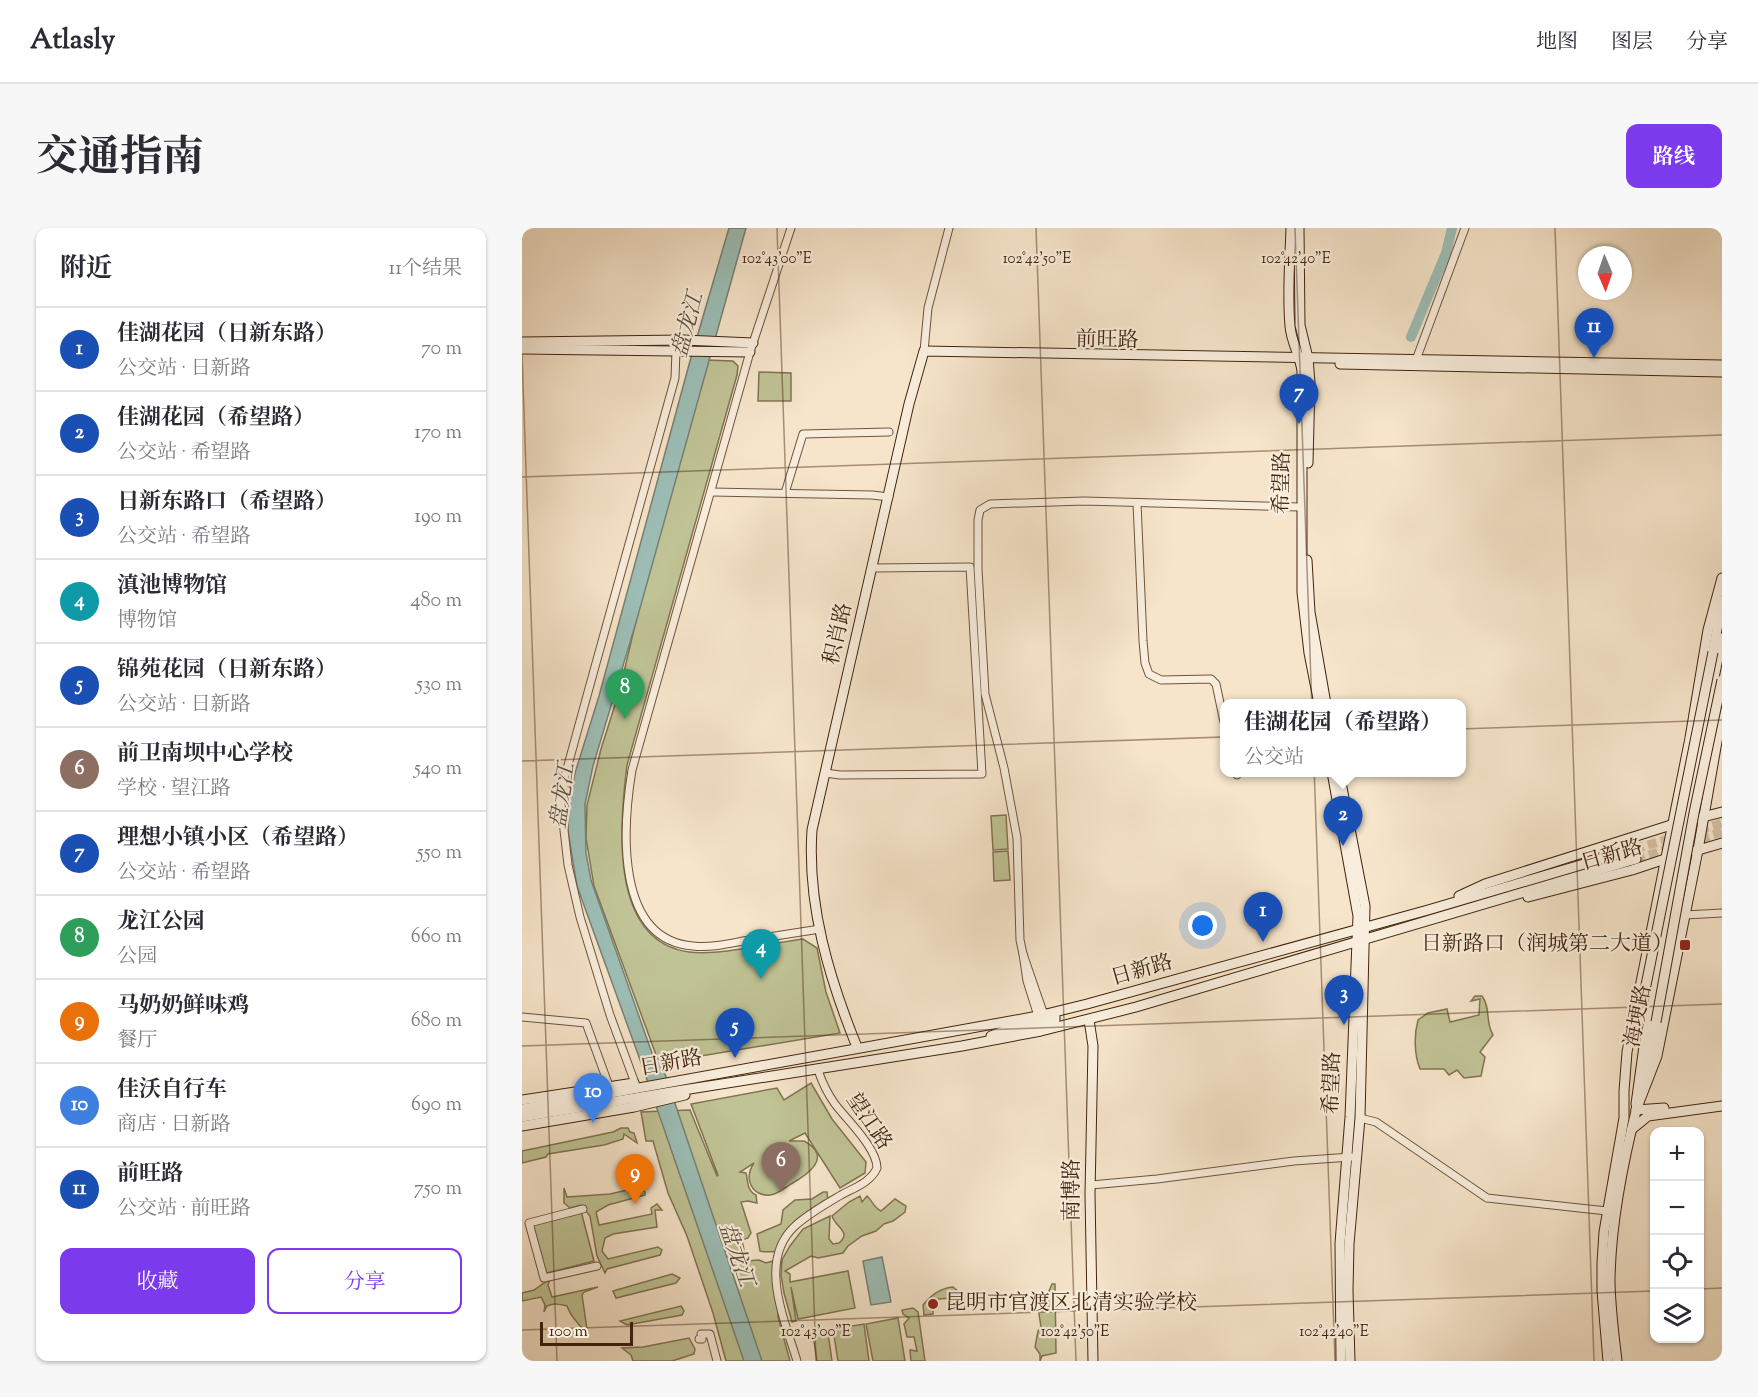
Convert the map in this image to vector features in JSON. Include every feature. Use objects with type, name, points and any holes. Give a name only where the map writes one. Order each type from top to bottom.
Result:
[{"type":"main road","name":"希望路","points":[[1291,228],[1290,326],[1293,343],[1304,361],[1310,383],[1306,507],[1308,591],[1315,651],[1325,699]]},
{"type":"main road","name":"希望路","points":[[1299,228],[1300,325],[1304,361],[1300,507],[1304,614],[1318,699]]},
{"type":"main road","points":[[522,342],[680,347]]},
{"type":"main road","points":[[522,349],[752,347]]},
{"type":"main road","name":"前旺路","points":[[923,353],[1722,372]]},
{"type":"main road","name":"积肖路","points":[[857,1047],[836,995],[820,929],[812,888],[810,860],[812,830],[909,404],[923,353]]},
{"type":"main road","name":"前旺路","points":[[1304,361],[1416,360],[1722,365]]},
{"type":"main road","points":[[1722,578],[1708,630],[1690,738],[1627,1052],[1624,1091],[1626,1125],[1648,1116],[1722,1106]]},
{"type":"main road","name":"海埂路","points":[[1617,1361],[1611,1301],[1611,1247],[1639,1020],[1722,601]]},
{"type":"main road","points":[[1698,850],[1687,839],[1684,830],[1722,638]]},
{"type":"main road","name":"海埂路","points":[[1608,1361],[1602,1292],[1607,1211],[1626,1125],[1636,1110],[1656,1022],[1694,813],[1722,680]]},
{"type":"main road","points":[[1636,1110],[1657,1056],[1698,850],[1722,713]]},
{"type":"main road","name":"希望路","points":[[1333,777],[1362,928]]},
{"type":"main road","name":"希望路","points":[[1340,777],[1363,893],[1349,1244],[1350,1361]]},
{"type":"main road","points":[[1428,910],[1485,884],[1671,825],[1722,812]]},
{"type":"main road","points":[[1636,1110],[1636,1094],[1644,1046],[1680,855],[1680,838],[1671,825]]},
{"type":"main road","name":"日新路","points":[[1440,916],[1533,896],[1722,843]]},
{"type":"main road","name":"日新路","points":[[522,1109],[676,1087],[740,1082],[818,1070],[969,1045],[1089,1020],[1440,916],[1635,854],[1043,1015],[755,1067],[676,1087],[639,1093],[522,1126]]},
{"type":"main road","name":"希望路","points":[[1341,1361],[1340,1243],[1360,1118],[1360,939]]},
{"type":"main road","points":[[969,1045],[1011,1028],[1055,1020],[1054,1015],[1043,1015]]},
{"type":"main road","name":"南博路","points":[[1089,1020],[1093,1046],[1091,1185],[1093,1361]]},
{"type":"main road","name":"日新路","points":[[522,1100],[609,1086],[639,1093]]},
{"type":"main road","name":"日新路","points":[[522,1118],[624,1095]]},
{"type":"main road","points":[[1636,1110],[1722,1101]]},
{"type":"street","points":[[791,228],[752,347],[632,770],[625,830],[631,886],[641,912],[660,936],[690,946],[716,945],[820,929]]},
{"type":"street","name":"积肖路","points":[[923,353],[928,308],[949,228]]},
{"type":"street","points":[[1416,360],[1465,228]]},
{"type":"street","points":[[639,1093],[610,1015],[580,917],[568,865],[561,804],[562,788],[675,378],[680,347]]},
{"type":"street","points":[[785,493],[803,434],[889,432]]},
{"type":"street","points":[[712,492],[889,497]]},
{"type":"street","points":[[1043,1015],[1020,940],[1017,838],[1004,768],[985,694],[978,568],[978,514],[990,504],[1084,501],[1300,507]]},
{"type":"street","points":[[1137,503],[1143,641],[1145,663],[1149,674],[1161,680],[1211,679],[1216,684],[1220,703]]},
{"type":"street","points":[[825,773],[840,775],[982,774],[970,567],[873,568]]},
{"type":"street","points":[[1685,915],[1722,913]]},
{"type":"street","points":[[522,1017],[586,1023],[609,1086]]},
{"type":"street","name":"望江路","points":[[797,1361],[777,1286],[776,1264],[782,1246],[796,1225],[833,1199],[870,1178],[877,1168],[875,1155],[834,1103],[818,1070]]},
{"type":"street","points":[[1360,1118],[1376,1122],[1487,1198],[1607,1211]]},
{"type":"street","points":[[1091,1185],[1294,1161],[1352,1157]]},
{"type":"street","points":[[583,1209],[529,1223],[544,1278],[597,1266]]},
{"type":"street","points":[[699,1339],[702,1339],[701,1334],[710,1334],[717,1361]]},
{"type":"green space","points":[[706,360],[733,361],[738,366],[737,375],[627,765],[622,817],[625,876],[632,903],[644,926],[663,943],[689,952],[701,953],[730,951],[803,939],[817,948],[826,992],[840,1033],[659,1063],[594,886],[586,838],[587,805],[601,749],[620,689]]},
{"type":"green space","points":[[759,372],[791,373],[791,401],[758,401]]},
{"type":"green space","points":[[1006,815],[1008,849],[993,850],[991,816]]},
{"type":"green space","points":[[1008,851],[1010,880],[994,881],[993,852]]},
{"type":"green space","points":[[1475,996],[1482,996],[1485,1001],[1493,1035],[1480,1052],[1485,1057],[1481,1076],[1464,1078],[1457,1070],[1449,1075],[1444,1069],[1420,1069],[1415,1044],[1418,1020],[1428,1013],[1447,1009],[1450,1022],[1479,1015],[1480,999],[1471,1001]]},
{"type":"green space","points":[[811,1083],[832,1119],[866,1162],[865,1173],[840,1188],[805,1133],[789,1141],[804,1141],[813,1147],[817,1153],[815,1165],[804,1176],[781,1191],[767,1195],[754,1190],[749,1176],[754,1163],[740,1172],[746,1173],[749,1188],[756,1195],[757,1203],[741,1202],[751,1233],[748,1238],[742,1240],[746,1261],[759,1260],[766,1263],[773,1261],[777,1273],[778,1317],[790,1361],[726,1361],[713,1313],[687,1236],[668,1193],[653,1141],[646,1141],[641,1112],[690,1110],[717,1176],[691,1104],[777,1088],[784,1100]]},
{"type":"green space","points":[[621,1128],[628,1128],[634,1133],[637,1143],[624,1134],[623,1139],[604,1145],[548,1154],[546,1157],[522,1163],[522,1151],[613,1132]]},
{"type":"green space","points":[[640,1187],[645,1195],[608,1205],[596,1212],[599,1225],[652,1214],[651,1208],[657,1204],[662,1210],[655,1210],[657,1227],[613,1234],[605,1238],[602,1251],[608,1259],[658,1247],[662,1250],[660,1255],[607,1269],[605,1273],[597,1256],[590,1216],[581,1205],[570,1208],[564,1203],[564,1188],[567,1197],[610,1194]]},
{"type":"green space","points":[[827,1192],[828,1201],[796,1223],[782,1251],[760,1251],[757,1234],[781,1224],[783,1210],[795,1200],[812,1199]]},
{"type":"green space","points":[[860,1196],[862,1202],[867,1196],[881,1211],[895,1199],[906,1206],[905,1212],[876,1231],[862,1236],[848,1246],[843,1253],[818,1258],[811,1256],[785,1271],[790,1274],[790,1282],[848,1271],[855,1308],[798,1319],[791,1287],[796,1321],[792,1322],[781,1275],[782,1260],[803,1229],[830,1216],[829,1239],[833,1244],[839,1243],[844,1233],[832,1216]]},
{"type":"green space","points":[[581,1211],[594,1261],[543,1274],[531,1224]]},
{"type":"green space","points":[[672,1274],[680,1278],[676,1283],[616,1298],[613,1291]]},
{"type":"green space","points":[[550,1279],[548,1285],[552,1297],[598,1287],[582,1295],[587,1329],[585,1332],[567,1306],[550,1305],[544,1312],[545,1305],[541,1297],[522,1301],[522,1293],[534,1290]]},
{"type":"green space","points":[[1052,1284],[1055,1284],[1056,1353],[1042,1356],[1040,1361],[1040,1354],[1035,1347],[1041,1327],[1037,1301],[1049,1291]]},
{"type":"green space","points":[[953,1287],[960,1293],[952,1298],[938,1299],[933,1306],[933,1314],[924,1315],[923,1305],[929,1298],[940,1290]]},
{"type":"green space","points":[[681,1306],[684,1311],[682,1315],[627,1325],[620,1321]]},
{"type":"green space","points":[[913,1308],[918,1312],[925,1361],[911,1361],[910,1350],[917,1351],[914,1337],[907,1337],[904,1324],[909,1318],[903,1314],[902,1310]]},
{"type":"green space","points":[[898,1318],[905,1361],[873,1361],[866,1324]]},
{"type":"green space","points":[[864,1324],[869,1361],[838,1361],[833,1329]]},
{"type":"green space","points":[[828,1333],[832,1361],[817,1361],[813,1335]]},
{"type":"green space","points":[[689,1338],[695,1349],[694,1354],[672,1361],[633,1361],[631,1355],[622,1348],[643,1347]]},
{"type":"water","points":[[729,228],[746,228],[637,619],[593,766],[585,804],[586,853],[591,880],[653,1056],[661,1062],[762,1361],[744,1361],[643,1068],[577,886],[568,831],[569,804],[575,773],[599,696],[690,361]]},
{"type":"water","points":[[882,1257],[891,1302],[871,1305],[863,1261]]},
{"type":"waterway","points":[[1411,337],[1446,253],[1452,228]]},
{"type":"tunnel","points":[[1635,849],[1722,823]]},
{"type":"tunnel","points":[[1636,859],[1722,832]]},
{"type":"place","name":"前旺路","points":[[1594,358]]},
{"type":"place","name":"理想小镇小区（希望路）","points":[[1299,424]]},
{"type":"place","name":"龙江公园","points":[[625,719]]},
{"type":"place","name":"佳湖花园（希望路）","points":[[1343,846]]},
{"type":"place","name":"佳湖花园（日新东路）","points":[[1263,942]]},
{"type":"place","name":"日新路口（润城第二大道）","points":[[1685,945]]},
{"type":"place","name":"滇池博物馆","points":[[761,979]]},
{"type":"place","name":"日新东路口（希望路）","points":[[1344,1025]]},
{"type":"place","name":"锦苑花园（日新东路）","points":[[735,1058]]},
{"type":"place","name":"佳沃自行车","points":[[593,1123]]},
{"type":"place","name":"前卫南坝中心学校","points":[[781,1192]]},
{"type":"place","name":"马奶奶鲜味鸡","points":[[635,1204]]},
{"type":"place","name":"昆明市官渡区北清实验学校","points":[[933,1304]]},
{"type":"water label","name":"盘龙江","points":[[689,325]]},
{"type":"water label","name":"盘龙江","points":[[564,796]]},
{"type":"water label","name":"盘龙江","points":[[735,1255]]}]
